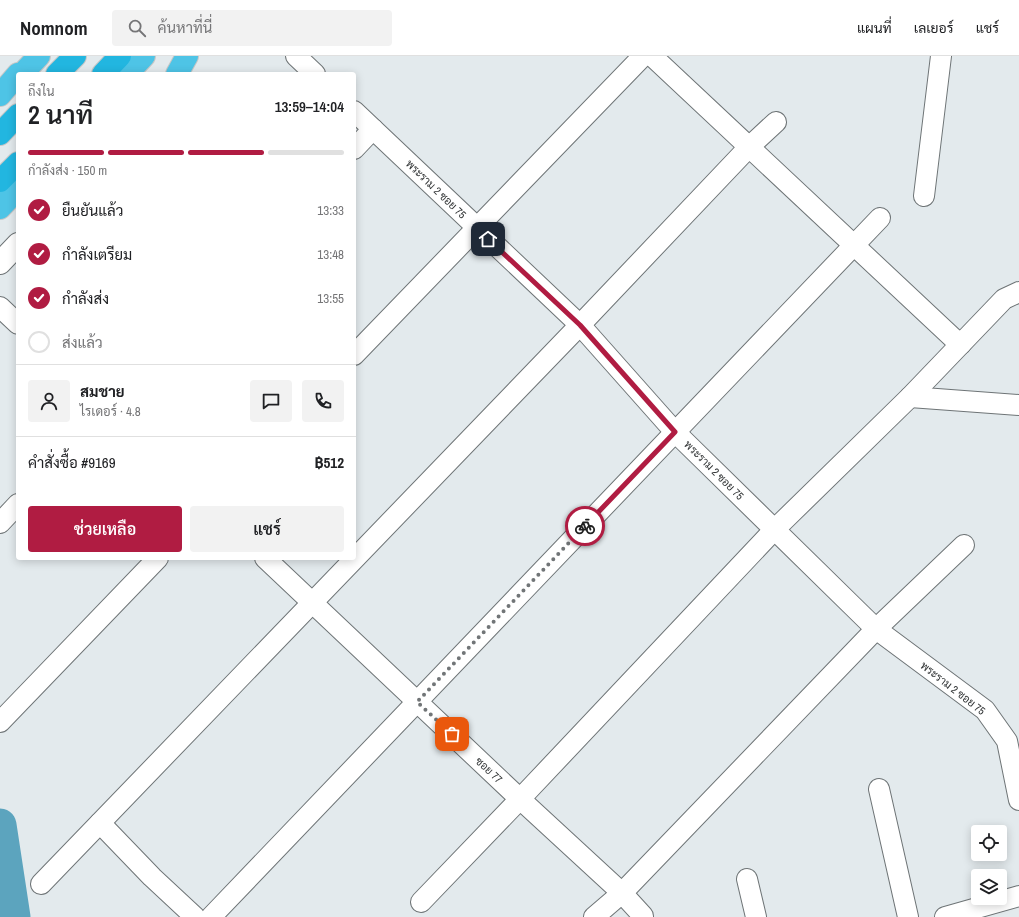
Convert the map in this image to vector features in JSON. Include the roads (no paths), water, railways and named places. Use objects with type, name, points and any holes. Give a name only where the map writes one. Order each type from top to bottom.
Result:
[{"type":"highway","points":[[20,72],[34,56]]},
{"type":"highway","points":[[24,72],[39,56]]},
{"type":"highway","points":[[59,72],[75,56]]},
{"type":"highway","points":[[105,72],[120,56]]},
{"type":"highway","points":[[129,72],[144,56]]},
{"type":"highway","points":[[179,72],[187,56]]},
{"type":"highway","points":[[0,96],[16,76]]},
{"type":"highway","points":[[0,96],[16,80]]},
{"type":"highway","points":[[0,134],[16,117]]},
{"type":"highway","points":[[0,181],[16,165]]},
{"type":"highway","points":[[0,208],[16,191]]},
{"type":"main road","points":[[180,72],[195,56]]},
{"type":"main road","points":[[0,263],[16,246]]},
{"type":"street","points":[[296,56],[313,72]]},
{"type":"street","points":[[356,353],[643,56]]},
{"type":"street","points":[[652,56],[854,246],[961,344]]},
{"type":"street","points":[[924,196],[941,56]]},
{"type":"street","name":"พระราม 2 ซอย 75","points":[[356,113],[580,325],[675,432],[876,629],[985,710],[1007,741],[1019,800]]},
{"type":"street","points":[[356,557],[749,147],[776,122]]},
{"type":"street","points":[[356,146],[373,129]]},
{"type":"street","points":[[211,917],[880,218]]},
{"type":"street","points":[[421,902],[774,530],[910,397],[1004,299],[1019,292]]},
{"type":"street","points":[[0,307],[16,322]]},
{"type":"street","points":[[910,397],[1019,405]]},
{"type":"street","points":[[0,523],[16,506]]},
{"type":"street","points":[[594,917],[622,893],[876,629],[964,545]]},
{"type":"street","points":[[0,722],[156,560]]},
{"type":"street","name":"ซอย 77","points":[[267,560],[520,799],[622,893],[643,916]]},
{"type":"street","points":[[41,884],[353,560]]},
{"type":"street","points":[[879,790],[908,917]]},
{"type":"street","points":[[100,823],[195,917]]},
{"type":"street","points":[[747,879],[756,917]]},
{"type":"street","points":[[945,917],[1019,896]]},
{"type":"waterway","points":[[0,825],[14,917]]}]
